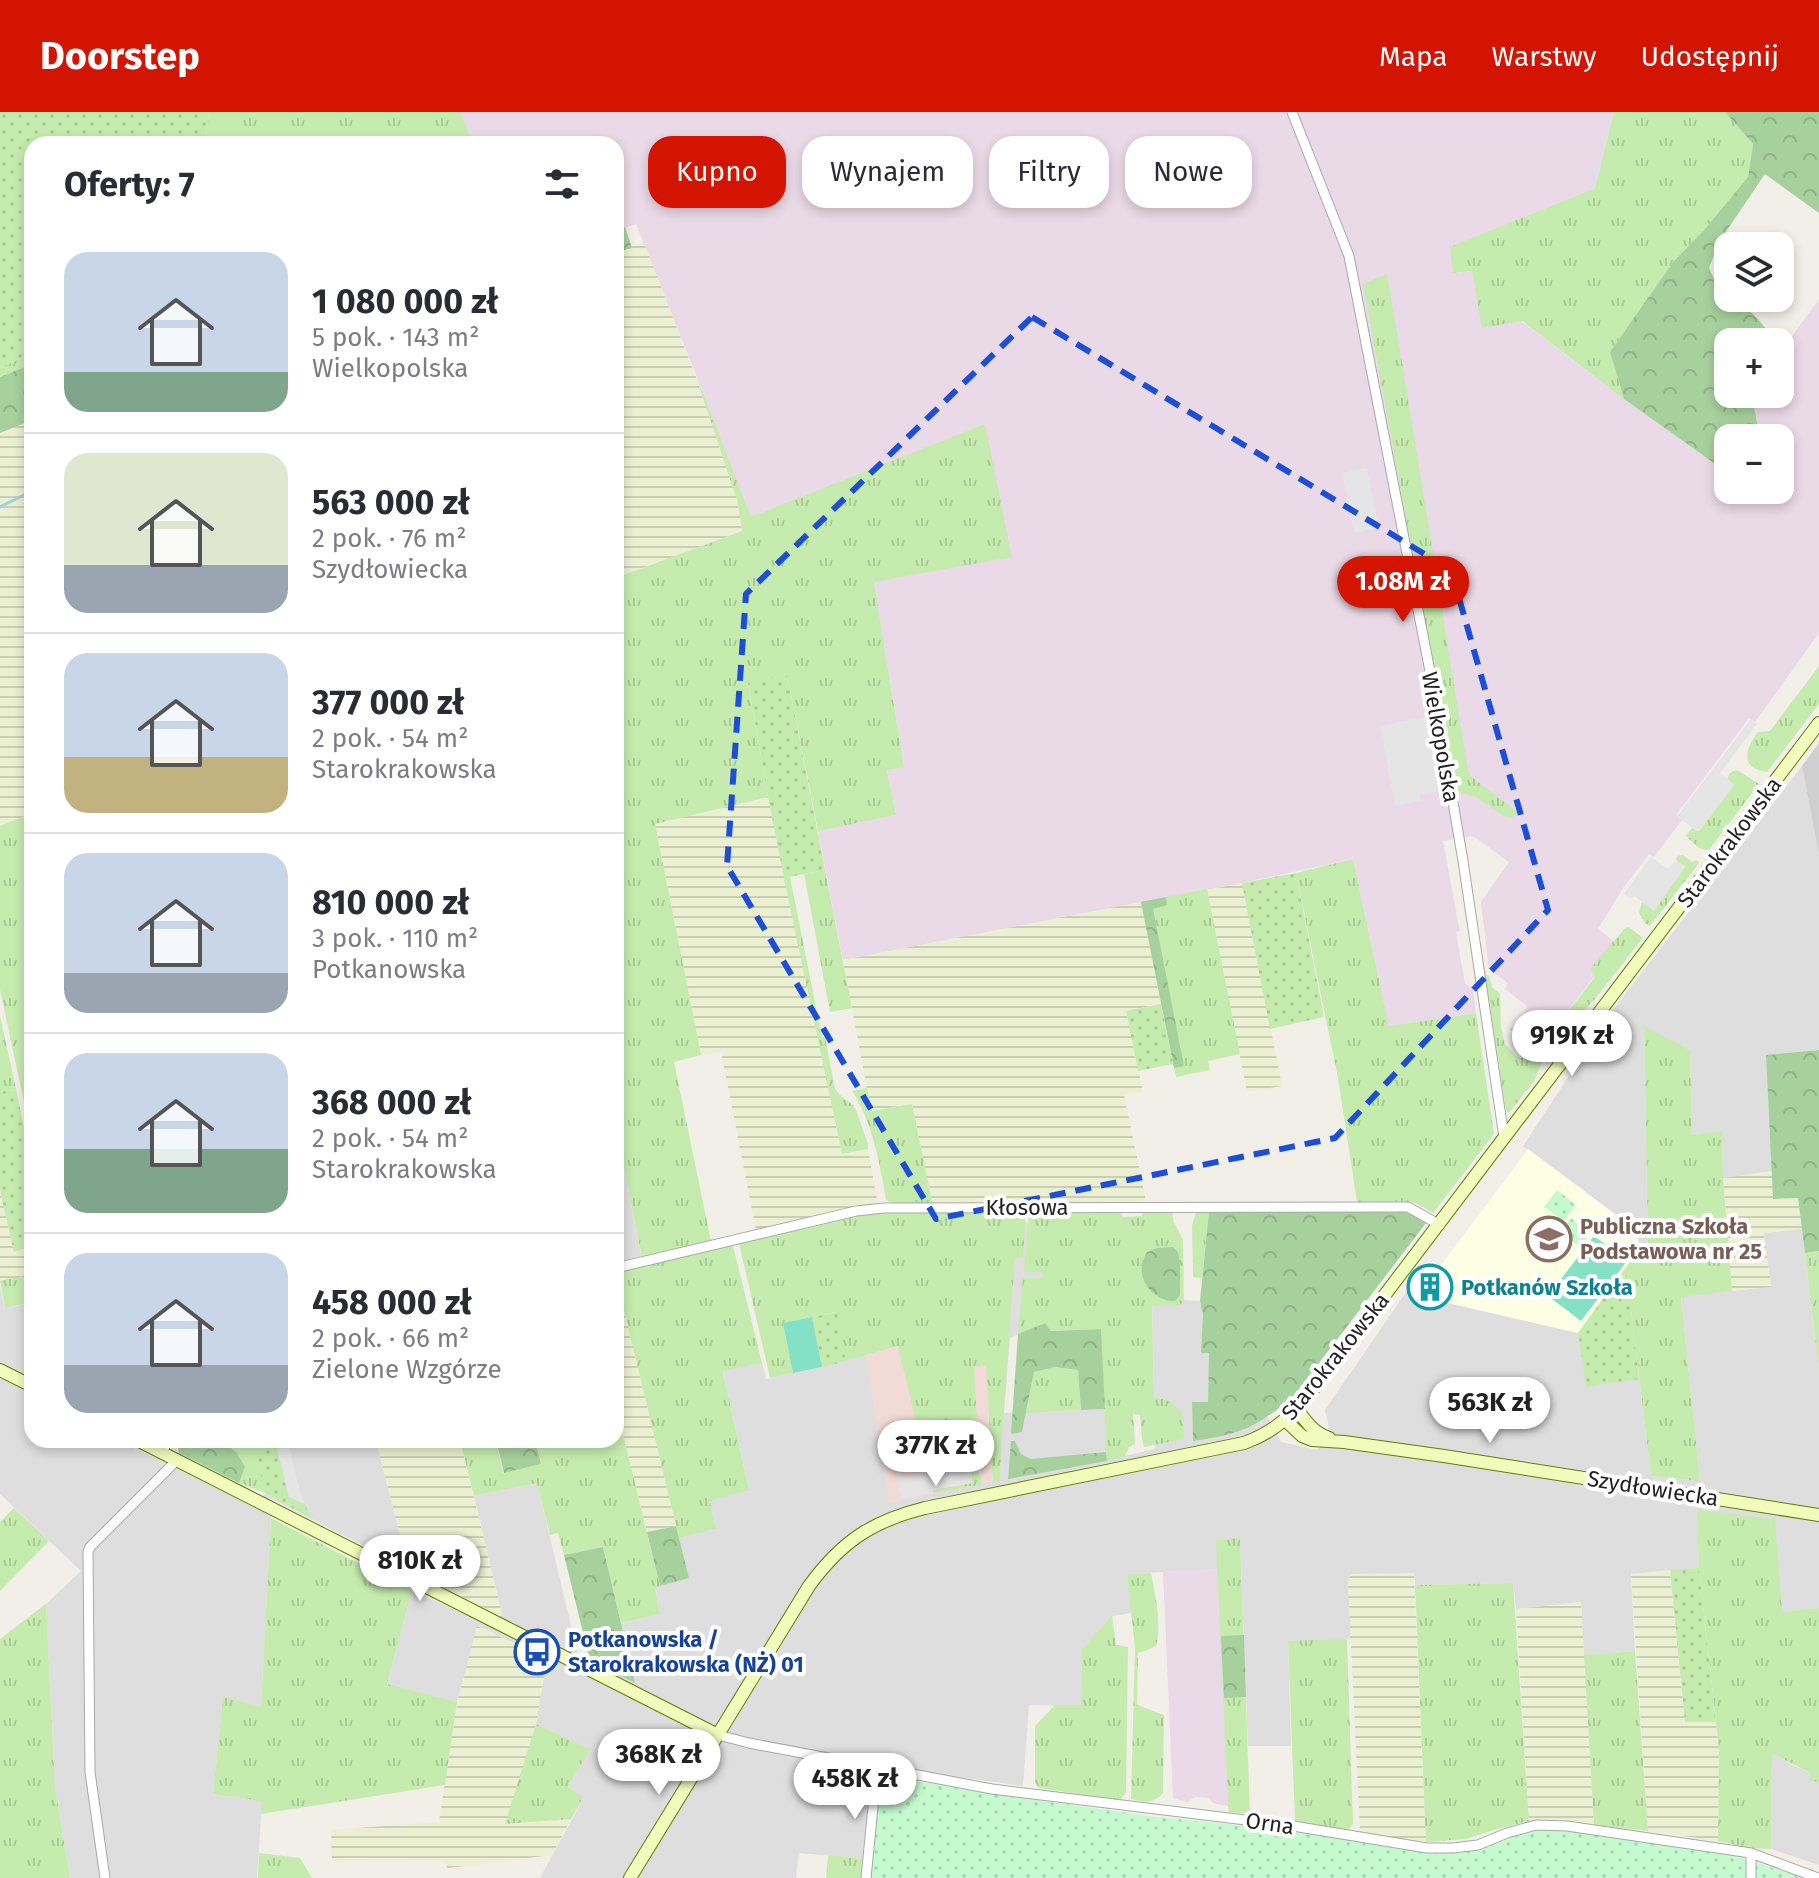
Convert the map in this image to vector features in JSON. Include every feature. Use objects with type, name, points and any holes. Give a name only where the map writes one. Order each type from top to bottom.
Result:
[{"type":"street","name":"Wielkopolska","points":[[1292,112],[1349,256],[1435,697],[1504,1137]]},
{"type":"street","name":"Starokrakowska","points":[[630,1878],[809,1586],[824,1565],[862,1532],[901,1514],[925,1508],[1244,1443],[1276,1428],[1297,1409],[1819,723]]},
{"type":"street","name":"Kłosowa","points":[[624,1266],[856,1211],[884,1208],[1408,1207],[1440,1225]]},
{"type":"street","points":[[0,1370],[24,1382]]},
{"type":"street","name":"Szydłowiecka","points":[[1297,1409],[1315,1431],[1344,1442]]},
{"type":"street","name":"Szydłowiecka","points":[[1285,1420],[1307,1439],[1344,1442],[1819,1515]]},
{"type":"street","points":[[152,1448],[718,1735]]},
{"type":"street","points":[[162,1453],[164,1448]]},
{"type":"street","points":[[105,1878],[90,1772],[88,1552],[177,1460]]},
{"type":"street","name":"Orna","points":[[718,1735],[992,1789],[1287,1825],[1427,1848],[1478,1845],[1536,1825],[1567,1826],[1751,1853],[1818,1878]]},
{"type":"street","points":[[866,1878],[877,1767]]},
{"type":"street","points":[[1751,1853],[1751,1878]]},
{"type":"highlighted area","points":[[1032,317],[1451,570],[1548,910],[1335,1138],[936,1219],[727,866],[746,594]]},
{"type":"shaded area","points":[[460,112],[1614,112],[1595,188],[1451,247],[1457,273],[1472,271],[1521,321],[1703,455],[1714,440],[1714,504],[1794,504],[1794,424],[1726,424],[1738,408],[1794,408],[1794,334],[1819,299],[1819,633],[1755,722],[1749,718],[1676,815],[1682,820],[1654,857],[1649,854],[1623,888],[1598,929],[1619,945],[1537,1050],[1510,1030],[1528,1007],[1505,989],[1508,983],[1489,969],[1481,902],[1509,862],[1473,836],[1443,841],[1460,931],[1456,932],[1465,984],[1473,988],[1476,1013],[1389,1026],[1353,859],[843,960],[818,831],[896,815],[887,770],[904,766],[874,582],[986,424],[751,518],[636,224],[624,228],[624,136],[470,136]]},
{"type":"shaded area","points":[[644,243],[696,377],[738,503],[742,531],[624,575],[624,249]]},
{"type":"shaded area","points":[[24,423],[24,816],[0,826],[0,433]]},
{"type":"shaded area","points":[[1367,468],[1379,528],[1354,533],[1342,473]]},
{"type":"shaded area","points":[[1429,716],[1443,791],[1420,795],[1420,801],[1395,806],[1380,726]]},
{"type":"shaded area","points":[[1751,719],[1757,724],[1720,773],[1734,785],[1698,832],[1677,816]]},
{"type":"shaded area","points":[[1819,743],[1819,855],[1802,766]]},
{"type":"shaded area","points":[[1802,766],[1819,855],[1819,1050],[1766,1055],[1772,1171],[1723,1178],[1722,1132],[1692,1135],[1690,1050],[1644,1027],[1648,1247],[1640,1249],[1635,1229],[1523,1146],[1609,1015]]},
{"type":"shaded area","points":[[768,797],[842,1154],[868,1149],[877,1201],[870,1206],[756,1230],[721,1052],[701,1055],[655,824]]},
{"type":"shaded area","points":[[1651,857],[1668,869],[1676,860],[1685,867],[1654,911],[1634,896],[1631,899],[1624,894]]},
{"type":"shaded area","points":[[1242,883],[1282,1086],[1247,1092],[1207,890]]},
{"type":"shaded area","points":[[1141,902],[1161,1004],[1126,1011],[1143,1092],[1124,1095],[1146,1201],[1062,1205],[933,1205],[912,1104],[871,1111],[843,960]]},
{"type":"shaded area","name":"Publiczna Szkoła Podstawowa nr 25","points":[[1528,1149],[1635,1229],[1640,1249],[1578,1333],[1422,1297],[1420,1293]]},
{"type":"shaded area","points":[[624,1167],[642,1258],[624,1263]]},
{"type":"shaded area","points":[[1772,1171],[1773,1199],[1798,1198],[1802,1229],[1764,1233],[1771,1287],[1732,1291],[1723,1178]]},
{"type":"shaded area","points":[[0,1190],[14,1252],[24,1249],[24,1281],[23,1277],[0,1281]]},
{"type":"shaded area","points":[[966,1222],[1046,1223],[1045,1323],[1010,1338],[1004,1413],[1105,1409],[1107,1460],[1155,1449],[1152,1298],[1200,1301],[1219,1385],[1268,1418],[1281,1442],[1318,1450],[1329,1427],[1325,1410],[1415,1279],[1422,1297],[1578,1333],[1626,1267],[1651,1476],[1700,1481],[1681,1296],[1771,1287],[1764,1233],[1802,1229],[1819,1370],[1819,1608],[1782,1613],[1698,1510],[1699,1568],[1631,1574],[1635,1651],[1584,1655],[1581,1602],[1516,1609],[1513,1583],[1415,1585],[1414,1573],[1348,1582],[1351,1639],[1288,1642],[1291,1746],[1248,1746],[1240,1539],[1217,1540],[1218,1569],[1127,1574],[1132,1613],[1112,1616],[1082,1649],[1081,1706],[1029,1705],[1023,1786],[875,1765],[864,1859],[799,1853],[796,1878],[540,1878],[583,1799],[568,1788],[589,1749],[536,1724],[547,1659],[478,1626],[457,1702],[387,1685],[412,1591],[501,1630],[503,1618],[474,1496],[537,1483],[578,1655],[634,1682],[621,1623],[660,1614],[655,1587],[689,1578],[679,1538],[716,1529],[710,1501],[749,1489],[723,1370],[762,1363],[766,1379],[902,1345]]},
{"type":"shaded area","points":[[0,1287],[5,1308],[24,1304],[24,1448],[134,1448],[259,1509],[265,1493],[255,1448],[378,1448],[408,1568],[272,1499],[261,1708],[223,1698],[213,1794],[262,1801],[257,1878],[70,1878],[55,1788],[46,1604],[81,1571],[0,1494]]},
{"type":"shaded area","points":[[624,1310],[676,1526],[647,1532],[624,1438]]},
{"type":"shaded area","points":[[898,1346],[920,1435],[974,1367],[986,1365],[993,1482],[889,1503],[866,1356]]},
{"type":"shaded area","points":[[976,1442],[978,1461],[971,1463],[972,1483],[901,1499],[897,1477],[932,1470],[929,1452]]},
{"type":"shaded area","points":[[289,1448],[305,1504],[289,1497],[277,1449]]},
{"type":"shaded area","points":[[378,1448],[462,1448],[503,1618],[408,1568]]},
{"type":"shaded area","points":[[1218,1569],[1228,1806],[1213,1803],[1209,1798],[1195,1797],[1187,1802],[1173,1798],[1163,1572]]},
{"type":"shaded area","points":[[1670,1570],[1685,1722],[1716,1722],[1719,1749],[1718,1841],[1648,1831],[1631,1574]]},
{"type":"shaded area","points":[[1414,1573],[1426,1842],[1360,1831],[1348,1582],[1351,1574]]},
{"type":"shaded area","points":[[1581,1602],[1594,1825],[1529,1821],[1516,1609]]},
{"type":"shaded area","points":[[477,1626],[547,1659],[514,1824],[571,1819],[552,1855],[448,1868],[441,1860],[332,1861],[331,1830],[439,1822],[457,1703]]},
{"type":"shaded area","points":[[1772,1752],[1810,1773],[1812,1781],[1819,1782],[1819,1865],[1771,1849]]},
{"type":"green space","points":[[0,112],[210,112],[206,136],[24,136],[24,357],[0,368]]},
{"type":"green space","points":[[210,112],[460,112],[470,136],[206,136]]},
{"type":"green space","points":[[1614,112],[1725,112],[1753,144],[1748,177],[1673,262],[1610,352],[1624,399],[1522,321],[1482,328],[1472,271],[1453,273],[1450,247],[1595,188]]},
{"type":"green space","points":[[1725,112],[1819,112],[1819,213],[1765,174],[1726,232],[1714,232],[1714,255],[1709,268],[1714,278],[1714,312],[1750,312],[1765,328],[1714,328],[1714,408],[1754,408],[1757,424],[1714,424],[1714,463],[1624,399],[1610,352],[1673,262],[1748,177],[1753,144]]},
{"type":"green space","points":[[624,227],[632,248],[624,250]]},
{"type":"green space","points":[[1387,274],[1469,775],[1520,814],[1512,817],[1504,816],[1476,797],[1461,793],[1455,785],[1363,284]]},
{"type":"green space","points":[[24,357],[24,367],[0,377],[0,368]]},
{"type":"green space","points":[[24,367],[24,423],[0,433],[0,377]]},
{"type":"green space","points":[[696,377],[751,517],[985,424],[1012,557],[874,582],[904,767],[887,770],[896,815],[818,831],[787,674],[748,684],[768,797],[655,824],[701,1055],[674,1062],[711,1241],[642,1258],[624,1167],[624,575],[742,531],[738,503]]},
{"type":"green space","points":[[1819,666],[1819,704],[1767,772],[1758,770],[1748,762],[1747,757],[1754,738],[1758,732],[1770,731]]},
{"type":"green space","points":[[787,674],[825,870],[784,878],[748,683]]},
{"type":"green space","points":[[1737,770],[1759,784],[1708,851],[1699,848],[1686,836],[1692,828],[1699,831],[1734,785],[1728,778],[1730,773]]},
{"type":"green space","points":[[24,816],[24,1102],[0,990],[0,826]]},
{"type":"green space","points":[[1683,855],[1699,863],[1650,926],[1639,913],[1642,902],[1654,910],[1685,867],[1676,860],[1677,856]]},
{"type":"green space","points":[[1353,859],[1389,1026],[1476,1013],[1494,1134],[1433,1213],[1410,1202],[1357,1202],[1338,1078],[1296,873]]},
{"type":"green space","points":[[825,870],[852,1008],[830,1012],[804,874]]},
{"type":"green space","points":[[1296,873],[1324,1017],[1270,1029],[1242,883]]},
{"type":"green space","points":[[790,877],[835,1089],[856,1110],[868,1149],[842,1154],[784,878]]},
{"type":"green space","points":[[1207,889],[1240,1054],[1208,1061],[1210,1070],[1176,1077],[1141,902]]},
{"type":"green space","points":[[1166,897],[1167,905],[1153,909],[1184,1066],[1174,1068],[1141,902]]},
{"type":"green space","points":[[1629,927],[1643,938],[1594,1000],[1568,1026],[1565,1025],[1541,1056],[1543,1059],[1535,1080],[1509,1113],[1506,1111],[1485,974],[1500,994],[1505,1044],[1517,1057],[1531,1059],[1595,977],[1590,970]]},
{"type":"green space","points":[[1161,1004],[1173,1064],[1138,1071],[1126,1011]]},
{"type":"green space","points":[[0,1016],[16,1089],[0,1092]]},
{"type":"green space","points":[[1644,1026],[1690,1050],[1692,1135],[1722,1131],[1732,1291],[1681,1297],[1700,1481],[1651,1476],[1626,1267],[1640,1249],[1648,1246]]},
{"type":"green space","points":[[1819,1050],[1819,1251],[1805,1253],[1798,1198],[1773,1199],[1766,1055]]},
{"type":"green space","points":[[867,1088],[872,1111],[912,1104],[933,1205],[902,1205],[886,1199],[870,1129],[852,1091]]},
{"type":"green space","points":[[16,1089],[24,1128],[24,1249],[14,1252],[0,1190],[0,1092]]},
{"type":"green space","points":[[1557,1190],[1576,1205],[1564,1221],[1544,1207]]},
{"type":"green space","points":[[1119,1210],[1123,1217],[1141,1216],[1144,1210],[1172,1212],[1183,1240],[1184,1302],[1152,1306],[1154,1397],[1169,1401],[1182,1412],[1184,1439],[1144,1447],[1140,1415],[1133,1414],[1135,1444],[1129,1447],[1125,1456],[1107,1461],[1100,1329],[1051,1331],[1044,1323],[1018,1334],[1023,1278],[1042,1278],[1042,1272],[1024,1272],[1029,1211]]},
{"type":"green space","points":[[1026,1211],[1023,1257],[1015,1258],[1000,1481],[993,1482],[986,1365],[974,1367],[977,1424],[919,1435],[898,1346],[846,1361],[836,1312],[783,1323],[793,1373],[770,1378],[739,1243],[857,1215]]},
{"type":"green space","points":[[1209,1211],[1202,1278],[1193,1277],[1192,1226],[1196,1212]]},
{"type":"green space","points":[[1209,1211],[1406,1212],[1426,1223],[1293,1397],[1247,1428],[1193,1441],[1192,1402],[1208,1402],[1209,1353],[1201,1353],[1203,1315],[1200,1301]]},
{"type":"green space","points":[[1556,1218],[1565,1225],[1571,1218],[1590,1234],[1580,1247],[1551,1224]]},
{"type":"green space","points":[[1594,1236],[1627,1261],[1581,1321],[1548,1296]]},
{"type":"green space","points":[[732,1242],[762,1363],[723,1371],[749,1490],[710,1501],[716,1529],[679,1538],[624,1310],[624,1269]]},
{"type":"green space","points":[[1173,1247],[1178,1252],[1180,1263],[1180,1295],[1175,1301],[1168,1301],[1146,1285],[1142,1264],[1147,1252]]},
{"type":"green space","points":[[1819,1251],[1819,1370],[1805,1253]]},
{"type":"green space","points":[[1626,1267],[1639,1379],[1586,1387],[1578,1333]]},
{"type":"green space","points":[[23,1276],[24,1304],[5,1308],[0,1281]]},
{"type":"green space","points":[[837,1312],[846,1361],[822,1367],[812,1317]]},
{"type":"green space","points":[[812,1317],[822,1367],[793,1373],[783,1323]]},
{"type":"green space","points":[[1045,1323],[1051,1331],[1101,1329],[1105,1409],[1081,1410],[1078,1370],[1055,1367],[1034,1372],[1022,1432],[1011,1434],[1018,1334]]},
{"type":"green space","points":[[1055,1367],[1078,1370],[1081,1410],[1026,1413],[1034,1372]]},
{"type":"green space","points":[[624,1438],[660,1586],[655,1588],[660,1614],[621,1623],[603,1547],[564,1555],[558,1533],[550,1535],[537,1483],[474,1496],[462,1448],[498,1448],[503,1473],[541,1464],[537,1448],[624,1448]]},
{"type":"green space","points":[[1011,1441],[1015,1441],[1021,1454],[1031,1459],[1106,1452],[1107,1461],[1008,1479]]},
{"type":"green space","points":[[178,1448],[231,1448],[245,1467],[239,1483],[179,1453]]},
{"type":"green space","points":[[231,1448],[255,1448],[265,1493],[239,1483],[245,1467]]},
{"type":"green space","points":[[255,1448],[282,1448],[278,1449],[289,1497],[305,1504],[311,1518],[265,1493]]},
{"type":"green space","points":[[498,1448],[537,1448],[541,1464],[504,1473]]},
{"type":"green space","points":[[972,1472],[978,1472],[981,1476],[981,1485],[933,1493],[932,1490],[972,1483]]},
{"type":"green space","points":[[14,1508],[49,1541],[0,1591],[0,1522]]},
{"type":"green space","points":[[1697,1510],[1775,1519],[1782,1612],[1819,1608],[1819,1782],[1811,1781],[1810,1773],[1772,1753],[1771,1849],[1718,1841],[1719,1749],[1699,1568]]},
{"type":"green space","points":[[271,1518],[412,1591],[387,1684],[457,1702],[445,1785],[261,1814],[261,1801],[213,1794],[223,1697],[261,1707]]},
{"type":"green space","points":[[676,1526],[689,1578],[660,1586],[647,1532]]},
{"type":"green space","points":[[1240,1538],[1250,1814],[1229,1812],[1228,1806],[1216,1540]]},
{"type":"green space","points":[[603,1547],[635,1683],[590,1661],[564,1555]]},
{"type":"green space","points":[[1699,1568],[1716,1722],[1685,1722],[1670,1570]]},
{"type":"green space","points":[[1151,1573],[1158,1637],[1156,1646],[1138,1653],[1137,1705],[1164,1715],[1163,1793],[1145,1802],[1131,1799],[1135,1648],[1127,1574]]},
{"type":"green space","points":[[1513,1583],[1529,1821],[1466,1839],[1426,1842],[1415,1585]]},
{"type":"green space","points":[[46,1604],[55,1788],[70,1878],[0,1878],[0,1639]]},
{"type":"green space","points":[[1112,1615],[1116,1645],[1128,1647],[1126,1793],[1116,1800],[1039,1788],[1035,1783],[1035,1726],[1055,1705],[1081,1705],[1082,1649]]},
{"type":"green space","points":[[1244,1635],[1246,1697],[1224,1698],[1221,1636]]},
{"type":"green space","points":[[1347,1639],[1353,1824],[1344,1830],[1295,1821],[1288,1641]]},
{"type":"green space","points":[[1635,1651],[1648,1831],[1594,1825],[1584,1655]]},
{"type":"green space","points":[[536,1724],[590,1749],[568,1787],[583,1798],[571,1819],[505,1824]]},
{"type":"green space","points":[[873,1776],[1156,1817],[1279,1829],[1427,1852],[1451,1853],[1478,1849],[1541,1829],[1570,1831],[1733,1855],[1804,1878],[863,1878]]},
{"type":"green space","points":[[259,1853],[300,1858],[312,1878],[258,1878]]},
{"type":"green space","points":[[828,1855],[864,1859],[863,1878],[826,1878]]},
{"type":"waterway","points":[[0,507],[24,495]]},
{"type":"place","name":"Publiczna Szkoła Podstawowa nr 25","points":[[1549,1239]]},
{"type":"place","name":"Potkanów Szkoła","points":[[1430,1287]]},
{"type":"place","name":"Potkanowska / Starokrakowska (NŻ) 01","points":[[537,1652]]}]
